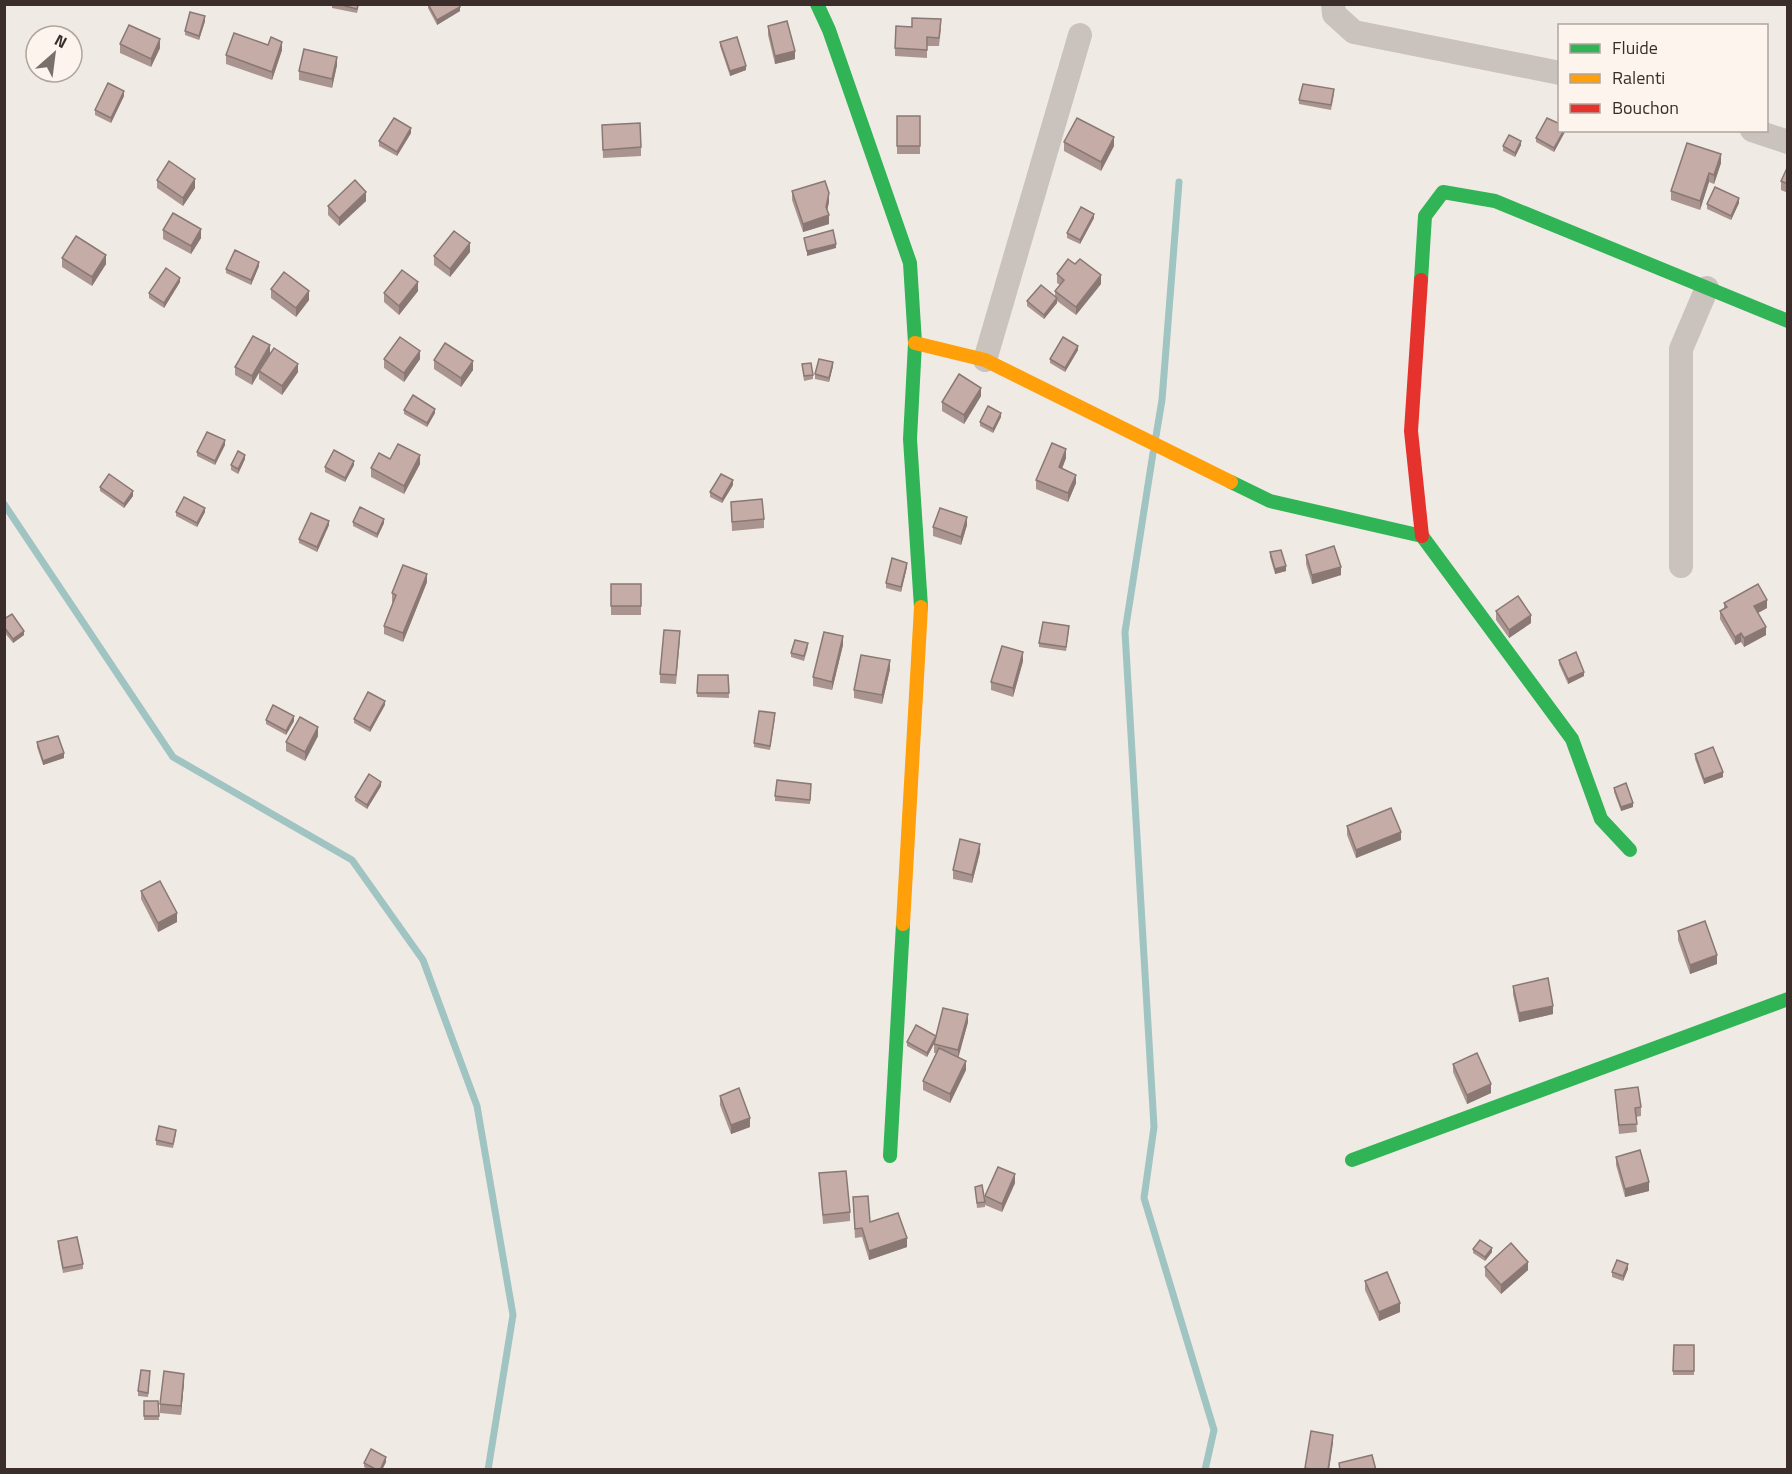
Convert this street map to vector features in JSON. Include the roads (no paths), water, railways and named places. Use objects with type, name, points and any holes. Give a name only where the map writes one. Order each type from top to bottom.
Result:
[{"type":"street","points":[[817,4],[829,30],[910,263],[915,343],[910,439],[922,591],[890,1156]]},
{"type":"street","points":[[1333,4],[1335,14],[1354,32],[1558,74]]},
{"type":"street","points":[[985,360],[1080,34]]},
{"type":"street","points":[[1758,132],[1788,142]]},
{"type":"street","points":[[1630,850],[1601,819],[1572,739],[1422,536],[1411,431],[1425,216],[1443,192],[1495,201],[1788,321]]},
{"type":"street","points":[[1681,566],[1681,349],[1707,288]]},
{"type":"street","points":[[915,343],[985,360],[1270,501],[1422,536]]},
{"type":"street","points":[[1352,1160],[1788,999]]},
{"type":"waterway","points":[[1156,436],[1162,400],[1179,182]]},
{"type":"waterway","points":[[1153,453],[1125,632],[1154,1127],[1144,1198],[1214,1430],[1205,1470]]},
{"type":"waterway","points":[[4,504],[173,757],[352,860],[423,960],[477,1106],[513,1315],[488,1470]]}]
